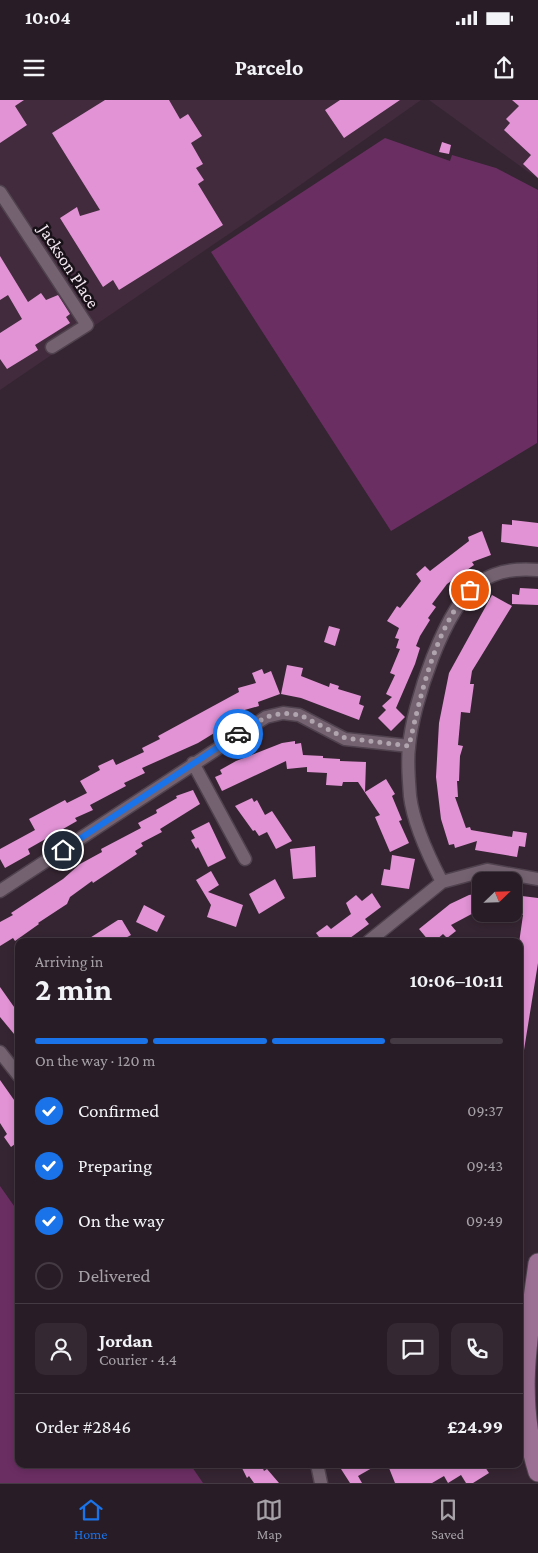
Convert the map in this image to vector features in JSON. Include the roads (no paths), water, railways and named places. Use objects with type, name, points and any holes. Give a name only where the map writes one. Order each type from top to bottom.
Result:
[{"type":"main road","points":[[538,1263],[524,1368],[524,1439],[538,1472]]},
{"type":"street","name":"Jackson Place","points":[[0,192],[87,325],[52,347]]},
{"type":"street","points":[[442,882],[429,857],[410,798],[409,746],[422,685],[450,618],[463,598],[478,583],[493,574],[510,570],[538,570]]},
{"type":"street","points":[[0,891],[266,717],[283,713],[300,715],[345,738],[409,746]]},
{"type":"street","points":[[193,763],[245,858]]},
{"type":"street","points":[[373,938],[442,882],[487,870],[538,879]]},
{"type":"street","points":[[0,1052],[15,1071]]},
{"type":"street","points":[[317,1468],[320,1483]]}]
